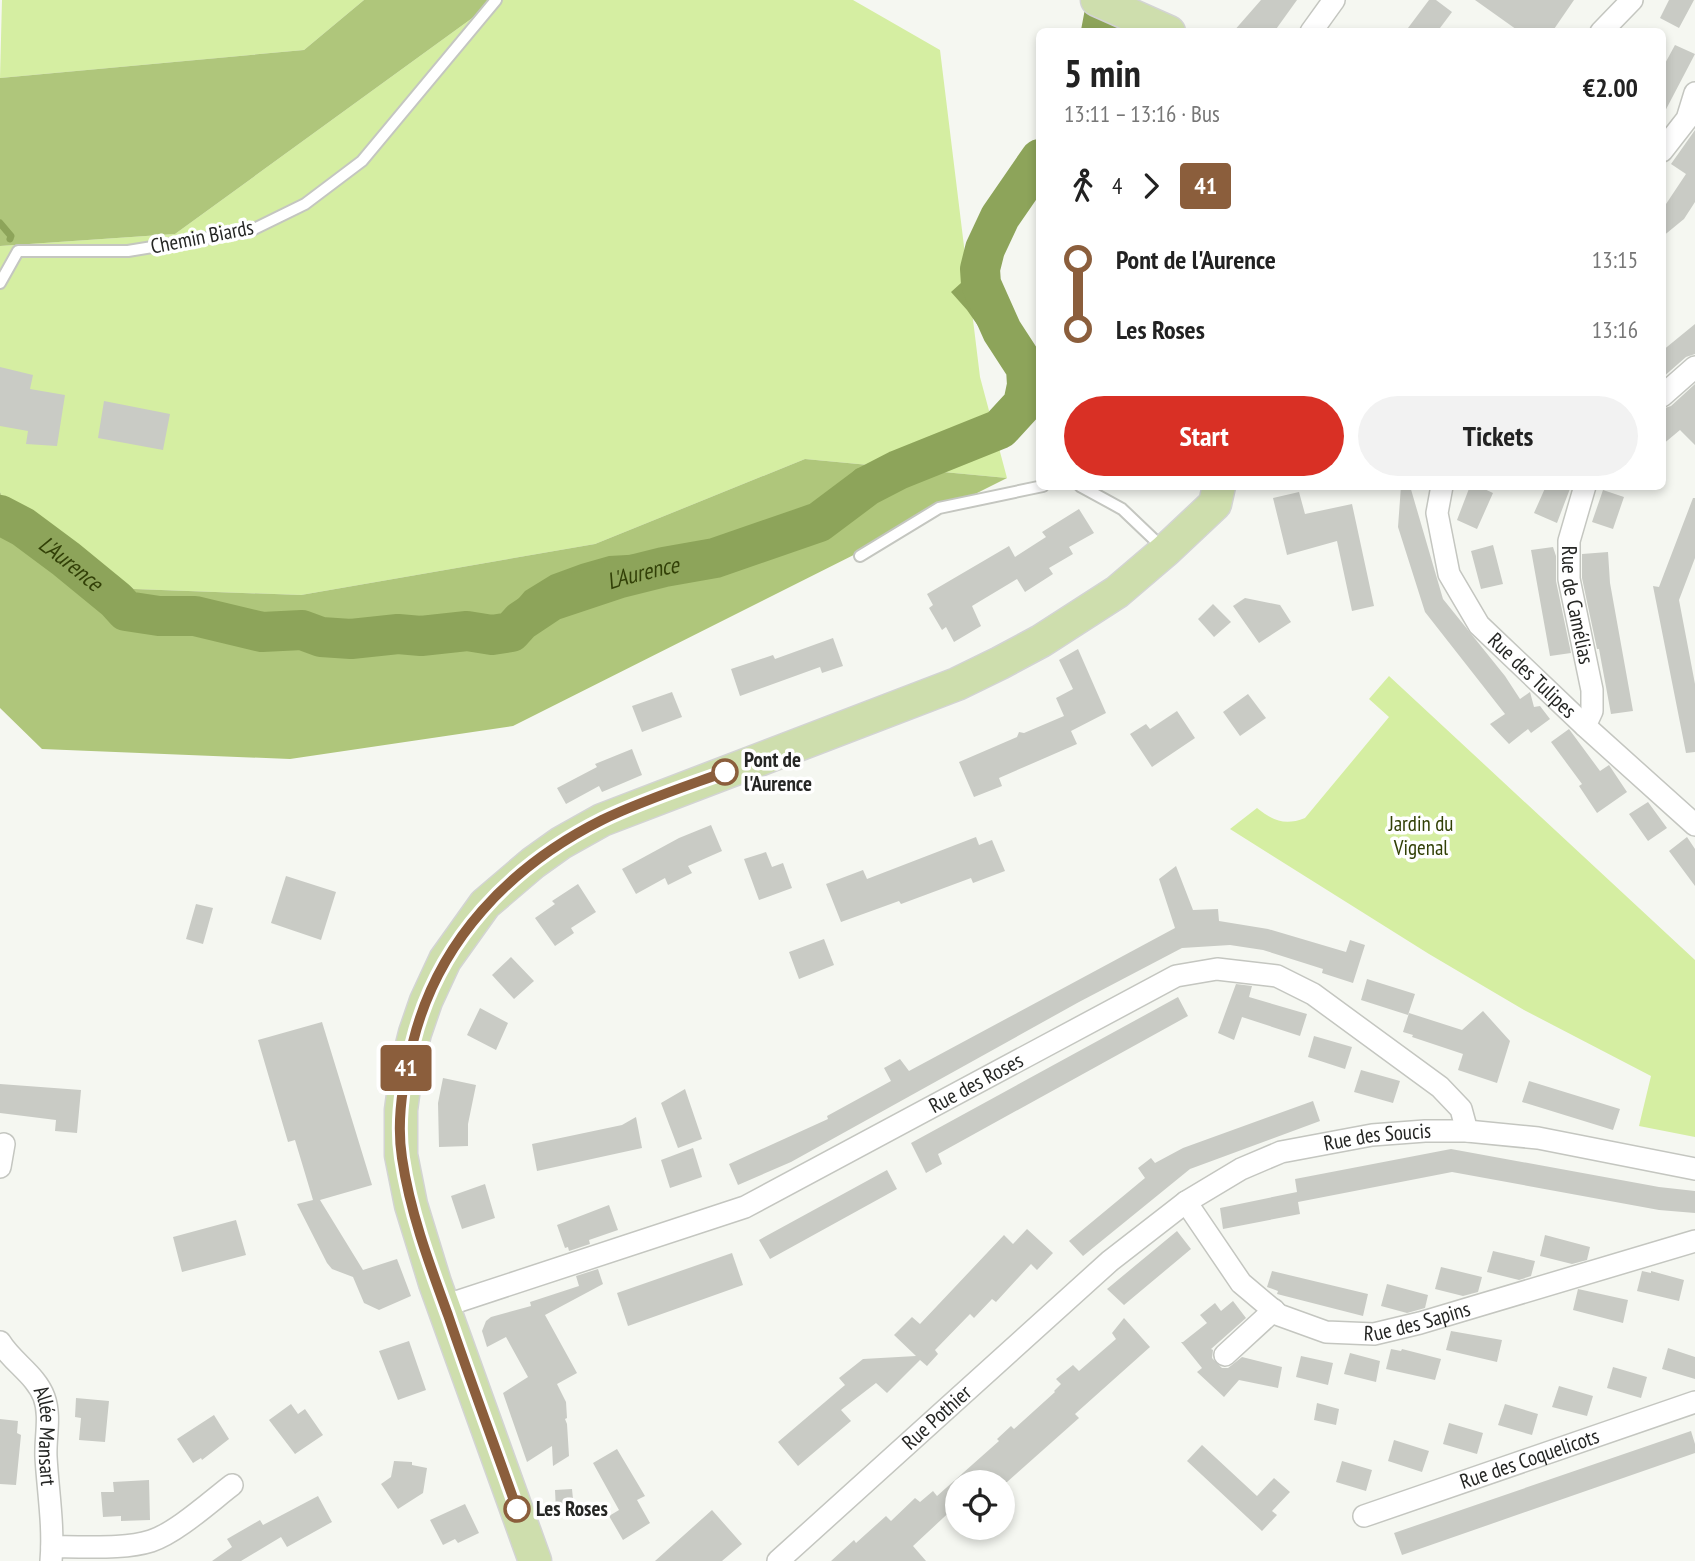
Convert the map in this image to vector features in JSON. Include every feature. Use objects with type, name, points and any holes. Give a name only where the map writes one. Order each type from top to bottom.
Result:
[{"type":"main road","points":[[1105,3],[1162,28]]},
{"type":"main road","points":[[535,1561],[444,1306],[411,1205],[401,1155],[401,1110],[407,1065],[426,1001],[445,960],[485,904],[561,843],[602,820],[945,689],[1000,663],[1041,641],[1117,592],[1165,551],[1217,495],[1237,493],[1239,490]]},
{"type":"street","points":[[1314,28],[1334,0]]},
{"type":"street","points":[[1605,28],[1632,0]]},
{"type":"street","points":[[1666,146],[1687,119],[1695,93]]},
{"type":"street","points":[[1666,392],[1695,367]]},
{"type":"street","name":"Rue des Tulipes","points":[[1441,490],[1437,513],[1449,574],[1479,625],[1695,825]]},
{"type":"street","name":"Rue de Camélias","points":[[1584,490],[1569,541],[1569,579],[1592,690],[1592,711],[1586,726]]},
{"type":"street","name":"Rue des Roses","points":[[444,1306],[745,1207],[1176,976],[1217,968],[1276,976],[1313,994],[1440,1087],[1461,1109],[1467,1131]]},
{"type":"street","name":"Rue des Soucis","points":[[1095,1276],[1186,1202],[1241,1169],[1281,1152],[1372,1135],[1467,1131],[1538,1138],[1695,1169]]},
{"type":"street","points":[[0,1167],[5,1144]]},
{"type":"street","name":"Rue des Sapins","points":[[1186,1202],[1241,1283],[1279,1315],[1326,1332],[1374,1334],[1420,1323],[1695,1241]]},
{"type":"street","name":"Rue Pothier","points":[[778,1561],[1095,1276]]},
{"type":"street","points":[[1225,1355],[1274,1310]]},
{"type":"street","name":"Allée Mansart","points":[[0,1342],[35,1381],[45,1398],[46,1455],[52,1517],[51,1554],[151,1541],[166,1534],[232,1485]]},
{"type":"street","name":"Rue des Coquelicots","points":[[1364,1516],[1695,1402]]},
{"type":"lane","name":"Chemin Biards","points":[[0,283],[18,251],[128,251],[250,231],[305,204],[362,162],[496,0]]},
{"type":"lane","points":[[860,556],[939,508],[1036,487]]},
{"type":"lane","points":[[1087,490],[1122,509],[1165,551]]},
{"type":"green space","points":[[2,0],[364,0],[304,50],[0,78]]},
{"type":"green space","points":[[489,0],[853,0],[940,50],[980,377],[1007,478],[805,459],[595,544],[301,595],[134,589],[4,500],[0,492],[0,246],[175,234],[493,3]]},
{"type":"green space","name":"Jardin du Vigenal","points":[[1389,676],[1695,960],[1695,1137],[1639,1126],[1651,1076],[1524,1010],[1429,954],[1230,829],[1257,808],[1280,821],[1291,822],[1305,818],[1389,717],[1369,699]]},
{"type":"shaded area","points":[[364,0],[489,0],[493,3],[175,234],[0,246],[0,78],[304,50]]},
{"type":"shaded area","points":[[1036,142],[1036,163],[1000,217],[985,249],[980,269],[981,284],[1002,330],[1026,368],[1027,385],[1023,404],[1000,429],[898,470],[867,486],[819,522],[715,558],[620,578],[551,601],[521,621],[511,632],[492,635],[467,631],[421,636],[398,634],[351,639],[321,637],[302,630],[262,632],[196,616],[159,616],[126,611],[66,559],[23,527],[0,515],[0,500],[4,500],[38,522],[82,563],[123,593],[141,602],[199,604],[255,622],[291,619],[318,627],[402,623],[437,627],[468,623],[497,624],[525,591],[551,575],[609,556],[663,553],[683,546],[715,544],[716,541],[796,515],[822,503],[856,469],[996,421],[1010,403],[1015,382],[1014,369],[997,353],[951,292],[961,283],[965,258],[1003,192]]},
{"type":"shaded area","points":[[805,459],[1007,478],[513,726],[290,759],[42,749],[0,708],[0,492],[4,500],[134,589],[301,595],[595,544]]},
{"type":"building","points":[[1261,0],[1297,0],[1277,28],[1236,28]]},
{"type":"building","points":[[1429,0],[1436,0],[1452,12],[1440,28],[1408,28]]},
{"type":"building","points":[[1475,0],[1574,0],[1555,28],[1514,28]]},
{"type":"building","points":[[1669,0],[1694,0],[1679,28],[1660,18]]},
{"type":"building","points":[[1675,45],[1695,54],[1666,109],[1666,62]]},
{"type":"building","points":[[1695,130],[1695,202],[1684,219],[1666,234],[1666,204],[1686,174],[1671,164]]},
{"type":"building","points":[[1695,324],[1695,354],[1686,357],[1666,374],[1666,348]]},
{"type":"building","points":[[0,367],[33,375],[30,389],[65,395],[57,446],[26,444],[28,431],[0,426]]},
{"type":"building","points":[[1695,384],[1695,445],[1680,430],[1666,442],[1666,408]]},
{"type":"building","points":[[104,401],[170,414],[163,450],[98,438]]},
{"type":"building","points":[[1401,490],[1411,490],[1443,599],[1505,676],[1520,699],[1530,692],[1534,707],[1540,706],[1550,719],[1531,733],[1528,729],[1509,744],[1490,724],[1505,714],[1425,612],[1398,527]]},
{"type":"building","points":[[1468,490],[1487,490],[1493,493],[1477,529],[1457,520]]},
{"type":"building","points":[[1544,490],[1569,490],[1557,523],[1534,513]]},
{"type":"building","points":[[1603,490],[1624,497],[1613,529],[1592,522]]},
{"type":"building","points":[[1299,492],[1305,514],[1352,504],[1374,606],[1352,611],[1337,541],[1287,555],[1273,498]]},
{"type":"building","points":[[1693,498],[1695,558],[1679,600],[1695,684],[1695,752],[1686,753],[1653,586],[1659,587]]},
{"type":"building","points":[[1079,509],[1094,533],[1069,547],[1073,554],[1049,568],[1053,574],[1025,592],[1017,579],[972,606],[981,626],[954,642],[946,627],[942,630],[929,608],[933,605],[927,594],[1009,546],[1015,557],[1046,537],[1042,532]]},
{"type":"building","points":[[1493,545],[1503,584],[1481,589],[1471,551]]},
{"type":"building","points":[[1553,547],[1556,556],[1556,581],[1571,653],[1550,656],[1531,550]]},
{"type":"building","points":[[1608,552],[1610,583],[1633,711],[1611,714],[1582,578],[1582,554]]},
{"type":"building","points":[[1245,598],[1280,605],[1291,622],[1259,643],[1233,606]]},
{"type":"building","points":[[1213,604],[1231,622],[1214,637],[1198,619]]},
{"type":"building","points":[[833,638],[843,666],[822,673],[820,667],[740,696],[731,669],[773,655],[775,659]]},
{"type":"building","points":[[1078,649],[1106,713],[1071,731],[1077,744],[999,778],[1002,786],[974,797],[959,762],[1017,737],[1019,732],[1024,733],[1064,716],[1056,698],[1073,689],[1059,660]]},
{"type":"building","points":[[672,692],[682,717],[642,732],[632,706]]},
{"type":"building","points":[[1248,694],[1266,718],[1240,736],[1223,712]]},
{"type":"building","points":[[1177,711],[1195,738],[1152,767],[1130,734],[1146,724],[1150,729]]},
{"type":"building","points":[[1569,729],[1600,771],[1609,765],[1627,792],[1597,813],[1579,786],[1582,784],[1551,742]]},
{"type":"building","points":[[632,749],[642,775],[602,792],[599,786],[566,804],[557,788],[597,767],[595,764]]},
{"type":"building","points":[[1648,802],[1667,828],[1648,841],[1629,814]]},
{"type":"building","points":[[711,825],[722,851],[688,866],[692,873],[668,885],[665,878],[636,894],[622,869],[679,838]]},
{"type":"building","points":[[976,837],[979,845],[992,840],[1005,871],[973,883],[971,878],[901,904],[899,901],[841,922],[826,884],[863,870],[867,879]]},
{"type":"building","points":[[1687,837],[1695,849],[1695,886],[1669,851]]},
{"type":"building","points":[[766,852],[772,867],[783,863],[792,888],[759,900],[744,859]]},
{"type":"building","points":[[1176,866],[1193,910],[1218,909],[1219,921],[1268,929],[1346,952],[1350,940],[1365,945],[1353,983],[1322,973],[1323,969],[1263,950],[1230,945],[1182,948],[791,1162],[738,1185],[729,1164],[828,1119],[827,1116],[891,1081],[884,1068],[900,1059],[909,1071],[1175,928],[1159,879]]},
{"type":"building","points":[[286,876],[336,892],[321,940],[271,923]]},
{"type":"building","points":[[578,884],[596,912],[571,928],[574,933],[555,946],[535,918],[555,904],[552,901]]},
{"type":"building","points":[[196,904],[213,908],[203,944],[186,939]]},
{"type":"building","points":[[824,939],[834,965],[799,979],[789,952]]},
{"type":"building","points":[[511,957],[534,981],[514,999],[492,975]]},
{"type":"building","points":[[1367,979],[1415,994],[1408,1015],[1361,1000]]},
{"type":"building","points":[[1236,984],[1252,986],[1249,997],[1307,1014],[1300,1036],[1242,1017],[1234,1040],[1218,1033]]},
{"type":"building","points":[[1178,997],[1188,1016],[938,1154],[942,1164],[926,1173],[911,1143]]},
{"type":"building","points":[[480,1008],[508,1023],[496,1050],[467,1035]]},
{"type":"building","points":[[1483,1011],[1510,1041],[1497,1083],[1458,1070],[1463,1054],[1403,1032],[1409,1013],[1462,1030]]},
{"type":"building","points":[[322,1022],[372,1185],[320,1200],[363,1270],[397,1259],[411,1296],[379,1310],[364,1303],[353,1277],[332,1269],[327,1263],[297,1204],[313,1200],[295,1140],[288,1142],[258,1040]]},
{"type":"building","points":[[1314,1036],[1352,1047],[1345,1069],[1308,1057]]},
{"type":"building","points":[[1361,1070],[1400,1081],[1393,1103],[1354,1092]]},
{"type":"building","points":[[443,1078],[476,1085],[468,1124],[468,1146],[439,1147],[438,1103]]},
{"type":"building","points":[[1529,1081],[1620,1109],[1613,1130],[1522,1102]]},
{"type":"building","points":[[0,1084],[81,1090],[77,1133],[55,1131],[56,1120],[0,1113]]},
{"type":"building","points":[[685,1089],[702,1139],[678,1148],[661,1103]]},
{"type":"building","points":[[1313,1101],[1320,1121],[1190,1169],[1083,1256],[1069,1241],[1145,1178],[1138,1168],[1151,1158],[1155,1163],[1183,1148]]},
{"type":"building","points":[[636,1117],[642,1148],[537,1171],[532,1144],[622,1125]]},
{"type":"building","points":[[693,1148],[702,1177],[670,1188],[661,1160]]},
{"type":"building","points":[[1451,1149],[1659,1187],[1695,1191],[1695,1213],[1659,1210],[1452,1172],[1298,1202],[1300,1214],[1223,1229],[1220,1208],[1297,1192],[1295,1179]]},
{"type":"building","points":[[887,1170],[897,1189],[770,1259],[759,1240]]},
{"type":"building","points":[[485,1184],[495,1218],[462,1229],[451,1196]]},
{"type":"building","points":[[609,1205],[618,1230],[589,1240],[590,1244],[569,1251],[568,1247],[565,1248],[557,1225]]},
{"type":"building","points":[[236,1220],[246,1255],[182,1272],[173,1237]]},
{"type":"building","points":[[1027,1229],[1053,1253],[1037,1270],[1031,1264],[996,1302],[992,1299],[974,1318],[970,1314],[935,1350],[938,1354],[927,1366],[920,1360],[887,1393],[876,1383],[841,1410],[851,1421],[798,1466],[778,1442],[845,1385],[839,1378],[863,1359],[916,1356],[894,1335],[912,1317],[920,1324],[1004,1235],[1013,1244]]},
{"type":"building","points":[[1177,1231],[1191,1249],[1124,1305],[1107,1289]]},
{"type":"building","points":[[1545,1235],[1590,1247],[1587,1260],[1572,1264],[1540,1256]]},
{"type":"building","points":[[1493,1251],[1535,1261],[1531,1276],[1519,1280],[1487,1272]]},
{"type":"building","points":[[732,1253],[743,1285],[628,1326],[617,1293]]},
{"type":"building","points":[[1441,1267],[1482,1277],[1478,1292],[1463,1296],[1435,1289]]},
{"type":"building","points":[[598,1269],[603,1284],[545,1315],[577,1373],[557,1384],[566,1402],[569,1456],[553,1466],[552,1446],[527,1462],[503,1393],[528,1377],[506,1337],[487,1347],[482,1331],[491,1317],[531,1306],[530,1302],[579,1286],[576,1276]]},
{"type":"building","points":[[1272,1271],[1368,1294],[1363,1316],[1277,1294],[1278,1291],[1267,1287]]},
{"type":"building","points":[[1642,1271],[1684,1280],[1679,1301],[1637,1291]]},
{"type":"building","points":[[1387,1284],[1428,1295],[1425,1308],[1407,1313],[1381,1306]]},
{"type":"building","points":[[1578,1289],[1628,1300],[1623,1323],[1573,1310]]},
{"type":"building","points":[[1233,1301],[1246,1318],[1211,1349],[1212,1358],[1222,1368],[1228,1368],[1242,1357],[1282,1367],[1278,1388],[1239,1380],[1224,1397],[1197,1372],[1202,1368],[1181,1342],[1207,1323],[1200,1315],[1215,1303],[1221,1311]]},
{"type":"building","points":[[1124,1318],[1150,1347],[1075,1414],[1079,1418],[1015,1475],[1015,1470],[966,1470],[999,1441],[997,1439],[1011,1426],[1014,1429],[1055,1392],[1061,1384],[1056,1379],[1073,1365],[1079,1371],[1116,1339],[1112,1333]]},
{"type":"building","points":[[1451,1331],[1502,1340],[1497,1362],[1446,1350]]},
{"type":"building","points":[[409,1341],[426,1390],[398,1400],[379,1351]]},
{"type":"building","points":[[1668,1348],[1695,1357],[1695,1379],[1662,1369]]},
{"type":"building","points":[[1391,1349],[1402,1349],[1441,1359],[1435,1380],[1386,1369]]},
{"type":"building","points":[[1350,1353],[1380,1361],[1376,1382],[1344,1374]]},
{"type":"building","points":[[1301,1356],[1333,1363],[1328,1385],[1296,1377]]},
{"type":"building","points":[[1613,1367],[1647,1377],[1641,1398],[1607,1388]]},
{"type":"building","points":[[1559,1386],[1593,1396],[1587,1416],[1552,1407]]},
{"type":"building","points":[[76,1398],[109,1401],[105,1442],[79,1440],[81,1418],[75,1417]]},
{"type":"building","points":[[1317,1403],[1339,1409],[1336,1425],[1314,1420]]},
{"type":"building","points":[[291,1404],[298,1414],[305,1409],[323,1435],[295,1454],[269,1420]]},
{"type":"building","points":[[1505,1404],[1538,1414],[1532,1435],[1498,1425]]},
{"type":"building","points":[[214,1415],[229,1439],[202,1460],[201,1458],[193,1463],[177,1439]]},
{"type":"building","points":[[0,1419],[18,1421],[17,1433],[21,1435],[16,1485],[0,1484]]},
{"type":"building","points":[[1449,1423],[1483,1433],[1477,1454],[1443,1444]]},
{"type":"building","points":[[1691,1431],[1695,1453],[1402,1555],[1394,1533]]},
{"type":"building","points":[[1394,1440],[1429,1451],[1422,1472],[1388,1461]]},
{"type":"building","points":[[1202,1445],[1257,1496],[1274,1478],[1290,1492],[1272,1511],[1277,1515],[1262,1531],[1187,1461]]},
{"type":"building","points":[[617,1449],[645,1496],[637,1500],[650,1523],[623,1540],[609,1516],[619,1510],[593,1463]]},
{"type":"building","points":[[394,1461],[412,1462],[412,1465],[427,1468],[423,1493],[398,1509],[381,1484],[391,1477]]},
{"type":"building","points":[[1342,1461],[1372,1470],[1366,1491],[1336,1482]]},
{"type":"building","points":[[149,1480],[150,1520],[121,1521],[121,1516],[103,1517],[101,1492],[114,1492],[113,1482]]},
{"type":"building","points":[[572,1489],[574,1509],[556,1510],[555,1490]]},
{"type":"building","points":[[945,1489],[945,1516],[913,1546],[926,1561],[831,1561],[886,1516],[891,1521],[915,1498],[920,1502],[933,1491],[937,1496]]},
{"type":"building","points":[[318,1496],[332,1522],[287,1547],[281,1537],[241,1561],[212,1561],[232,1547],[227,1539],[260,1520],[263,1525]]},
{"type":"building","points":[[465,1504],[479,1533],[458,1543],[455,1539],[443,1545],[430,1520]]},
{"type":"building","points":[[712,1510],[742,1544],[722,1561],[655,1561]]},
{"type":"waterway","name":"L'Aurence","points":[[1102,28],[1107,0]]},
{"type":"waterway","name":"L'Aurence","points":[[0,515],[23,527],[66,559],[126,611],[159,616],[195,616],[262,632],[302,630],[321,637],[351,639],[398,634],[421,636],[467,631],[492,635],[511,632],[521,621],[551,601],[620,578],[715,558],[819,522],[867,486],[898,470],[1000,429],[1023,404],[1027,385],[1026,368],[1002,331],[981,284],[980,269],[985,249],[1000,217],[1036,165]]},
{"type":"waterway","points":[[0,223],[11,236],[10,239]]},
{"type":"bus line","name":"41","points":[[517,1509],[435,1283],[411,1205],[401,1155],[401,1110],[415,1032],[445,960],[485,904],[533,863],[561,843],[602,820],[725,772]]},
{"type":"place","name":"Pont de l'Aurence","points":[[725,772]]},
{"type":"place","name":"Les Roses","points":[[517,1509]]}]
